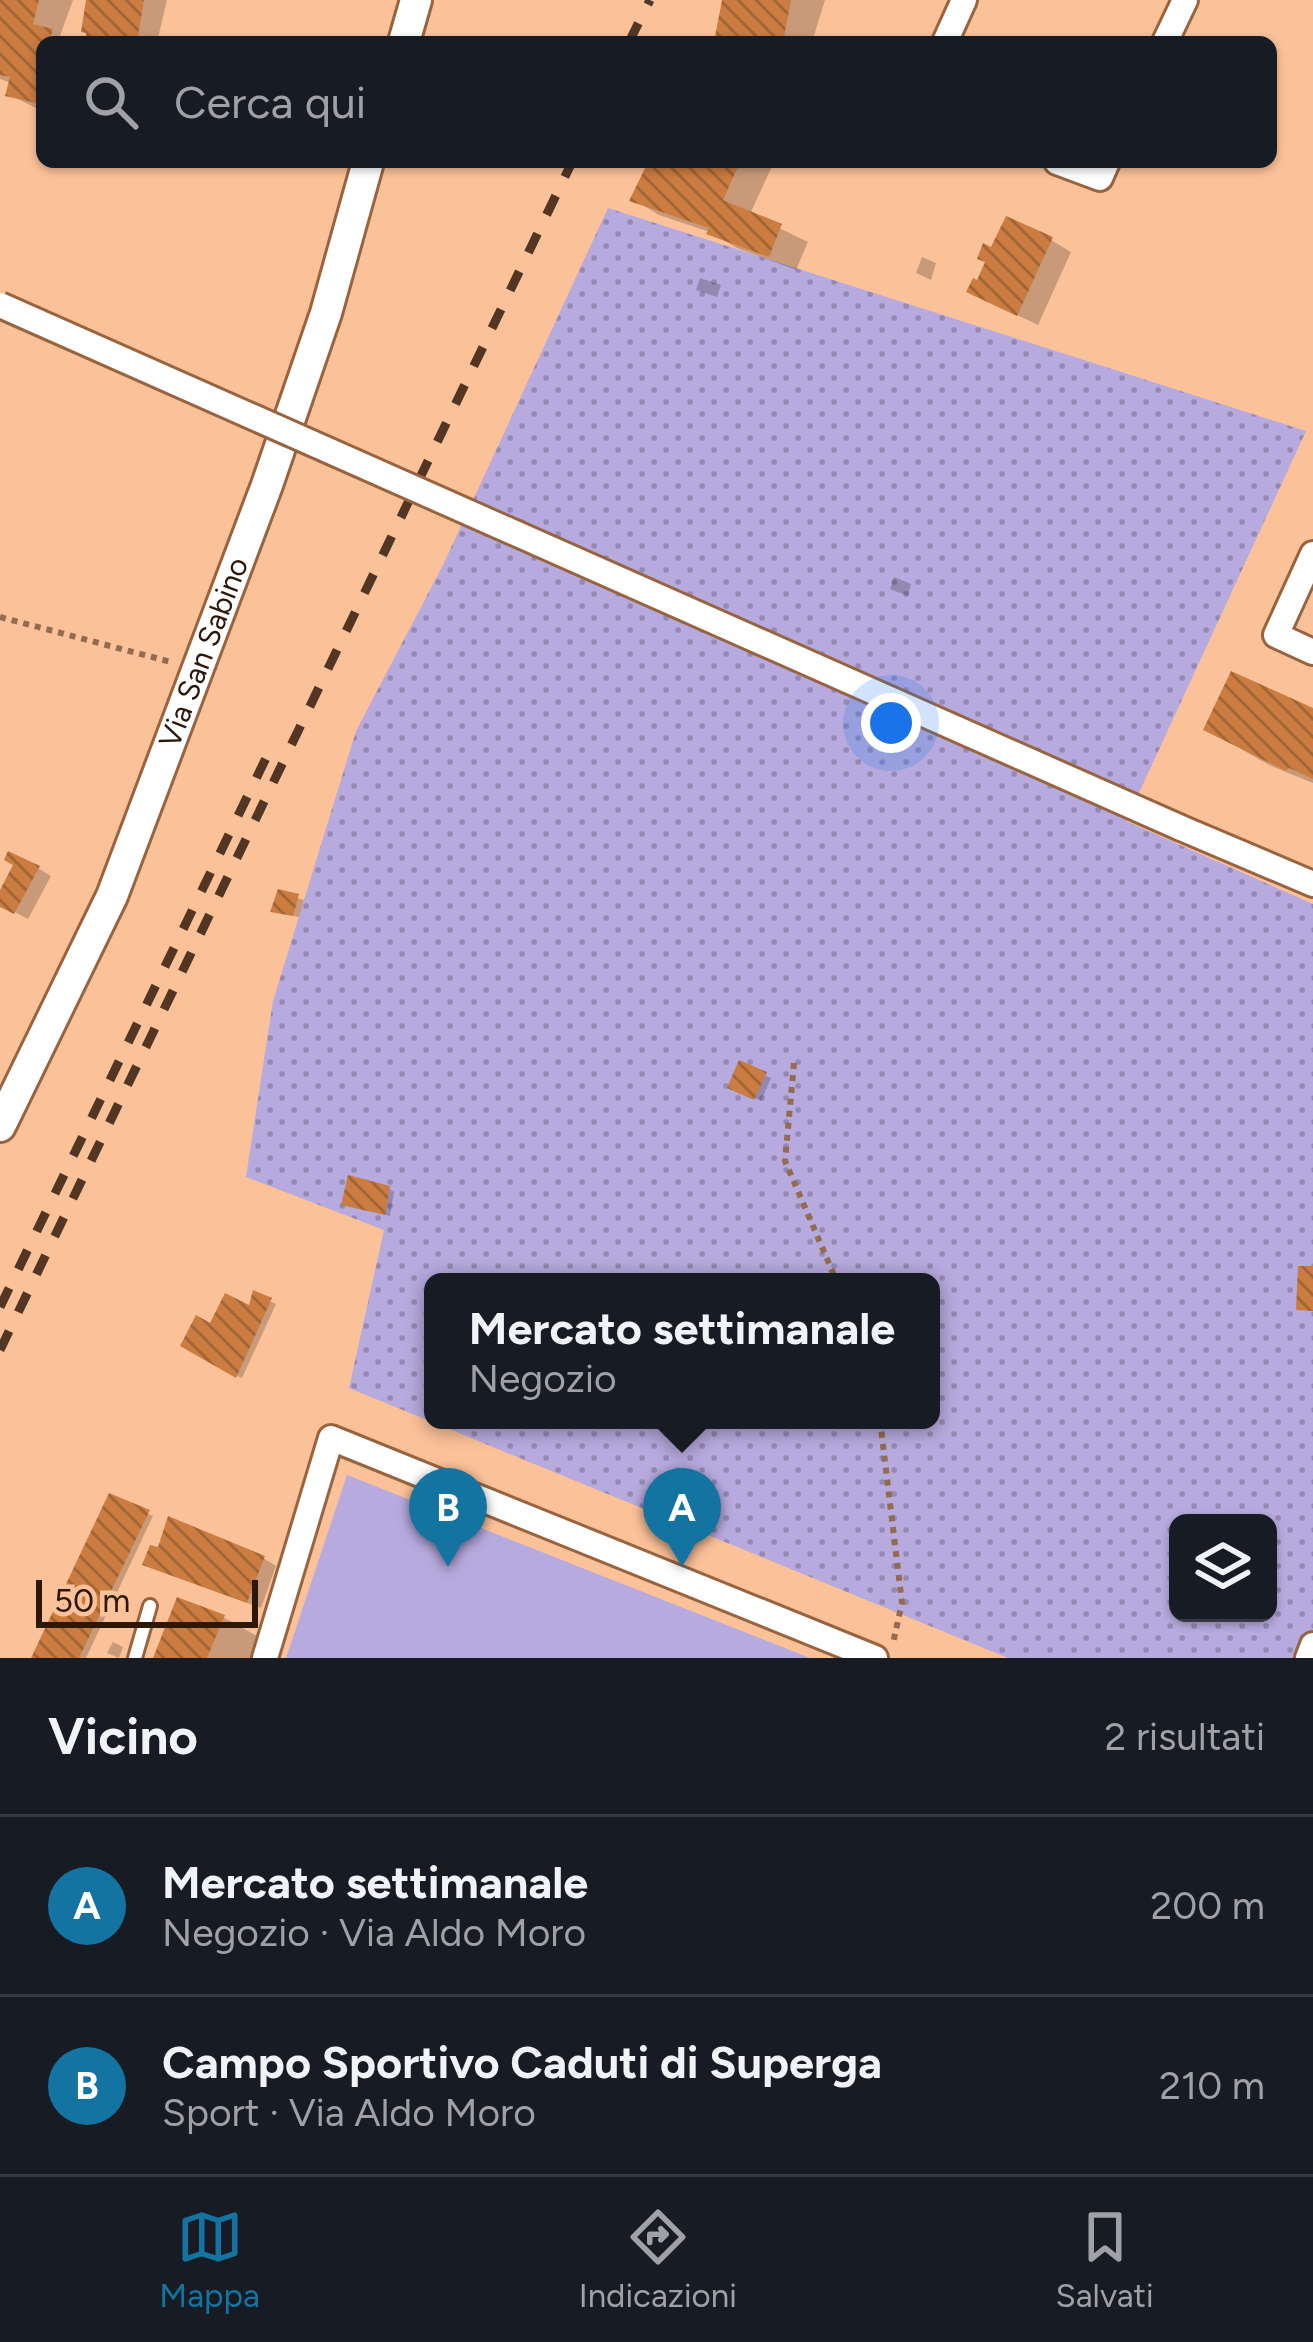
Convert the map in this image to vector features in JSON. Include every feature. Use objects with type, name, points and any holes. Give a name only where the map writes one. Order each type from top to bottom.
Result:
[{"type":"street","points":[[406,36],[416,0]]},
{"type":"street","points":[[948,36],[964,0]]},
{"type":"street","points":[[1168,36],[1185,0]]},
{"type":"street","name":"Via San Sabino","points":[[0,1126],[112,896],[319,335],[366,168]]},
{"type":"street","points":[[1073,168],[1100,178],[1104,168]]},
{"type":"street","points":[[0,305],[1313,884]]},
{"type":"street","points":[[1313,554],[1276,635],[1313,652]]},
{"type":"street","points":[[265,1658],[331,1438],[875,1658]]},
{"type":"street","points":[[1308,1658],[1313,1645]]},
{"type":"lane","points":[[135,1658],[150,1606]]},
{"type":"path","points":[[0,617],[197,670]]},
{"type":"path","points":[[794,1063],[785,1160],[833,1273]]},
{"type":"path","points":[[881,1429],[902,1604],[889,1658]]},
{"type":"shaded area","points":[[608,208],[1306,431],[1126,821],[1313,904],[1313,1658],[1008,1658],[449,1429],[940,1429],[940,1273],[424,1273],[424,1419],[349,1388],[384,1230],[246,1177],[273,1001],[356,731],[443,565]]},
{"type":"shaded area","points":[[347,1475],[810,1658],[286,1658]]},
{"type":"building","points":[[0,0],[39,0],[33,24],[53,29],[51,36],[36,36],[36,103],[5,96],[10,77],[0,75]]},
{"type":"building","points":[[86,0],[144,0],[138,36],[86,36],[81,32]]},
{"type":"building","points":[[722,0],[791,0],[784,36],[715,36]]},
{"type":"building","points":[[645,168],[737,168],[723,200],[782,224],[769,257],[706,234],[709,228],[629,201]]},
{"type":"building","points":[[1006,216],[1053,237],[1017,316],[966,292],[985,262],[977,259],[983,243],[991,247]]},
{"type":"building","points":[[1231,671],[1313,708],[1313,779],[1289,768],[1286,771],[1203,730]]},
{"type":"building","points":[[8,851],[40,866],[14,914],[0,907],[0,890],[13,865],[4,860]]},
{"type":"building","points":[[278,889],[299,894],[293,916],[270,912]]},
{"type":"building","points":[[739,1060],[767,1072],[754,1100],[727,1088]]},
{"type":"building","points":[[348,1175],[390,1186],[385,1215],[341,1205]]},
{"type":"building","points":[[1298,1266],[1313,1266],[1313,1311],[1296,1310]]},
{"type":"building","points":[[253,1290],[272,1298],[236,1378],[180,1346],[196,1315],[210,1323],[225,1293],[249,1305]]},
{"type":"building","points":[[109,1493],[150,1510],[79,1658],[31,1658]]},
{"type":"building","points":[[168,1516],[265,1556],[247,1603],[142,1565],[150,1545],[158,1547]]},
{"type":"building","points":[[177,1597],[225,1615],[207,1658],[153,1658]]},
{"type":"railway","points":[[632,36],[650,0]]},
{"type":"railway","points":[[0,1350],[569,168]]},
{"type":"railway","points":[[0,1307],[267,756]]},
{"type":"place","name":"Campo Sportivo Caduti di Superga","points":[[448,1567]]},
{"type":"place","name":"Mercato settimanale","points":[[682,1567]]}]
